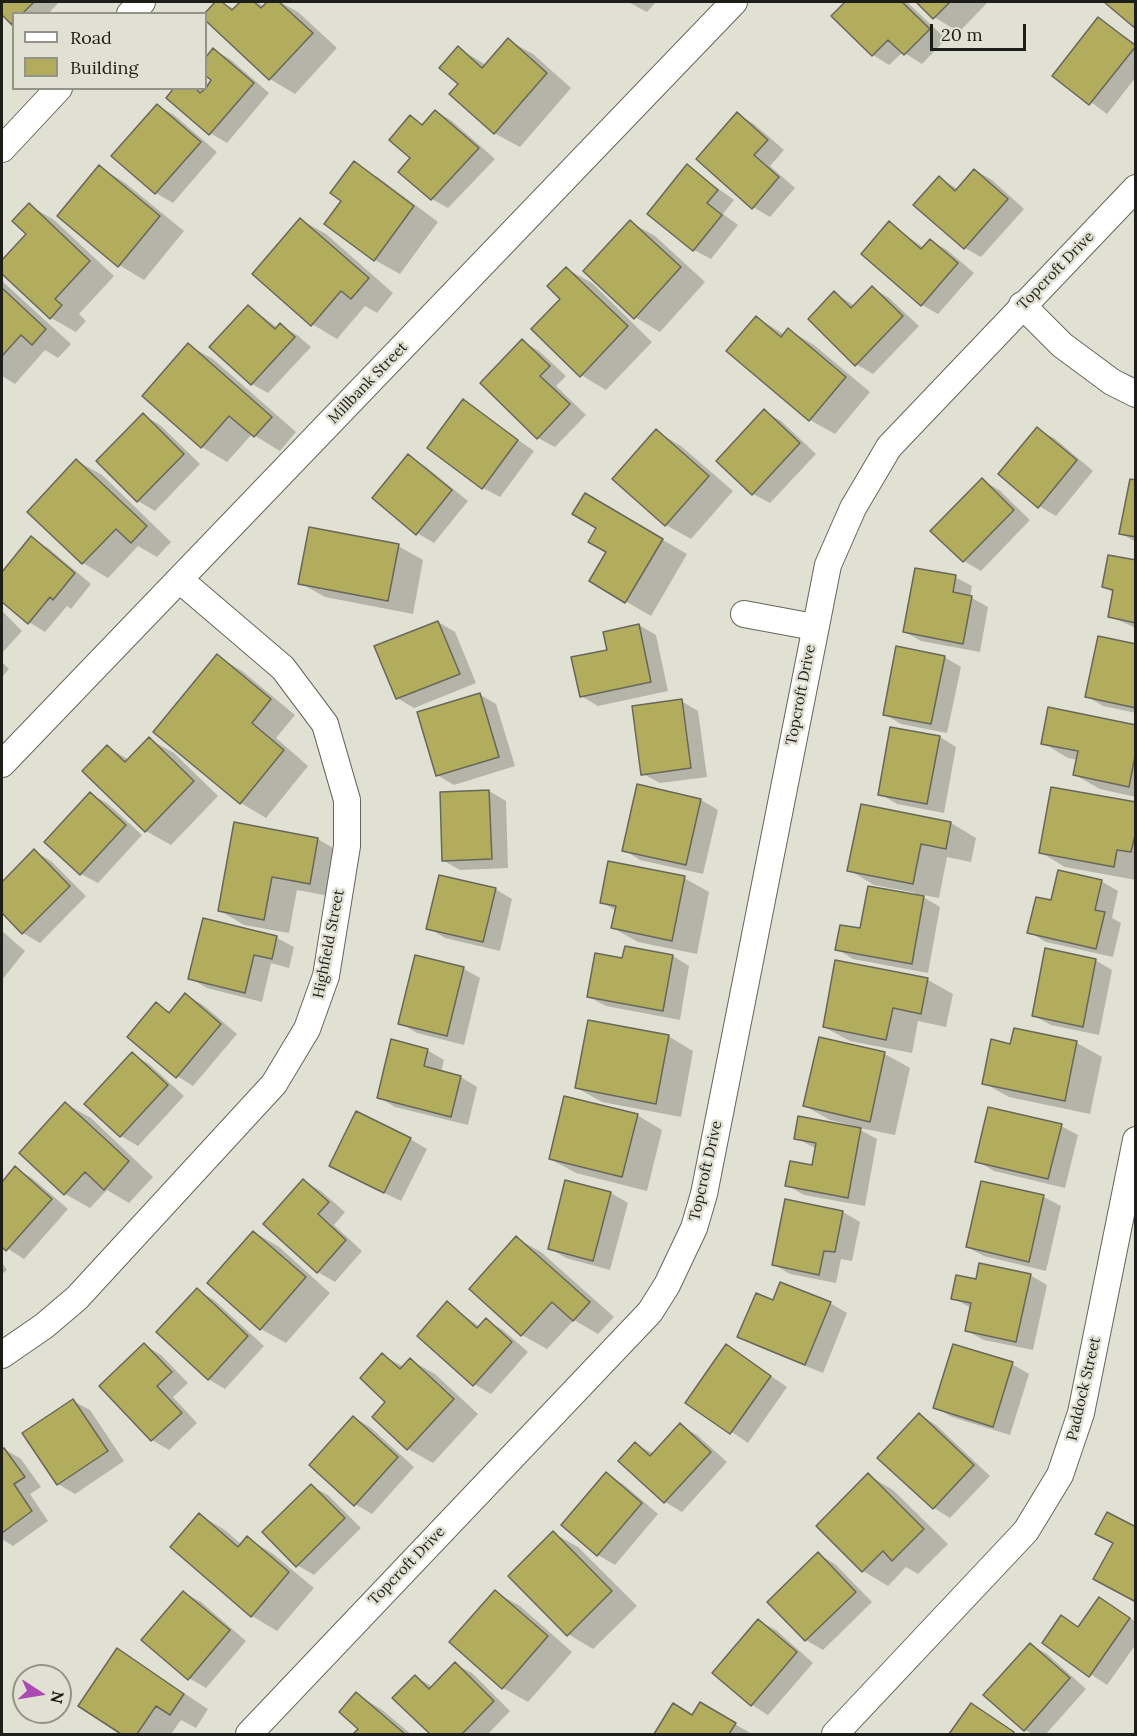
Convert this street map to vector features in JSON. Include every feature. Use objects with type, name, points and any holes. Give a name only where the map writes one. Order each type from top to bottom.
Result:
[{"type":"street","name":"Millbank Street","points":[[2,764],[734,2]]},
{"type":"street","points":[[2,148],[57,90]]},
{"type":"street","name":"Topcroft Drive","points":[[249,1734],[650,1311],[694,1228],[704,1194],[828,565],[853,508],[889,447],[1136,188]]},
{"type":"street","points":[[1022,305],[1062,345],[1112,382],[1136,394]]},
{"type":"street","name":"Highfield Street","points":[[2,1354],[44,1326],[77,1298],[274,1084],[307,1029],[326,976],[347,835],[347,800],[325,723],[283,668],[180,580]]},
{"type":"street","name":"Topcroft Drive","points":[[744,614],[814,627]]},
{"type":"street","name":"Paddock Street","points":[[835,1734],[1026,1531],[1060,1475],[1081,1413],[1136,1140]]},
{"type":"building","points":[[2,2],[34,2],[24,12],[12,12],[12,25],[2,15]]},
{"type":"building","points":[[215,2],[222,2],[232,10],[240,2],[254,2],[261,8],[267,2],[279,2],[313,33],[269,80],[207,22],[206,12]]},
{"type":"building","points":[[845,2],[902,2],[930,29],[904,55],[888,40],[872,56],[831,16]]},
{"type":"building","points":[[916,2],[950,2],[933,19]]},
{"type":"building","points":[[1104,2],[1136,2],[1136,29]]},
{"type":"building","points":[[1098,17],[1136,46],[1089,105],[1052,76]]},
{"type":"building","points":[[508,38],[547,73],[494,134],[449,94],[458,84],[439,68],[458,46],[482,68]]},
{"type":"building","points":[[213,48],[254,83],[209,135],[166,98],[172,90],[197,90],[200,93],[207,90],[211,80],[207,77],[207,56]]},
{"type":"building","points":[[157,104],[201,142],[155,194],[111,156]]},
{"type":"building","points":[[435,110],[479,148],[431,200],[398,172],[410,158],[389,140],[410,115],[422,125]]},
{"type":"building","points":[[737,112],[768,140],[754,155],[779,177],[752,209],[696,159]]},
{"type":"building","points":[[354,161],[414,206],[374,261],[324,224],[341,201],[330,193]]},
{"type":"building","points":[[687,164],[718,190],[707,203],[722,215],[693,251],[647,214]]},
{"type":"building","points":[[99,165],[160,216],[118,267],[57,216]]},
{"type":"building","points":[[974,169],[1008,199],[964,249],[913,205],[939,176],[955,191]]},
{"type":"building","points":[[29,203],[90,261],[55,299],[62,305],[50,319],[2,274],[2,260],[26,234],[12,221]]},
{"type":"building","points":[[300,218],[369,278],[351,299],[341,291],[311,326],[252,274]]},
{"type":"building","points":[[630,220],[681,267],[634,319],[583,271]]},
{"type":"building","points":[[889,221],[921,249],[930,239],[958,263],[921,306],[861,254]]},
{"type":"building","points":[[566,267],[628,326],[580,377],[531,329],[560,299],[547,286]]},
{"type":"building","points":[[872,286],[903,316],[855,366],[808,319],[834,291],[851,308]]},
{"type":"building","points":[[2,288],[46,329],[32,345],[21,335],[2,356]]},
{"type":"building","points":[[248,305],[275,329],[280,323],[295,337],[251,385],[209,347]]},
{"type":"building","points":[[756,316],[781,337],[788,328],[846,377],[809,421],[726,351]]},
{"type":"building","points":[[522,339],[550,366],[540,376],[570,404],[537,439],[480,383]]},
{"type":"building","points":[[188,343],[272,417],[254,437],[229,416],[201,448],[142,396]]},
{"type":"building","points":[[463,399],[518,440],[482,489],[427,448]]},
{"type":"building","points":[[764,409],[800,443],[752,495],[716,461]]},
{"type":"building","points":[[143,413],[184,454],[137,502],[96,461]]},
{"type":"building","points":[[1037,427],[1077,460],[1038,508],[998,474]]},
{"type":"building","points":[[656,429],[709,476],[665,526],[612,479]]},
{"type":"building","points":[[408,454],[452,490],[416,535],[372,498]]},
{"type":"building","points":[[76,459],[147,526],[131,543],[116,529],[82,564],[27,512]]},
{"type":"building","points":[[982,478],[1014,510],[963,562],[930,531]]},
{"type":"building","points":[[1130,479],[1136,480],[1136,537],[1119,534]]},
{"type":"building","points":[[585,493],[663,539],[625,603],[589,581],[606,552],[588,542],[596,528],[572,514]]},
{"type":"building","points":[[309,527],[399,544],[388,601],[298,584]]},
{"type":"building","points":[[31,536],[75,573],[53,600],[50,597],[28,624],[2,602],[2,572]]},
{"type":"building","points":[[1108,555],[1136,560],[1136,623],[1108,617],[1113,590],[1102,587]]},
{"type":"building","points":[[915,568],[956,575],[953,592],[972,596],[963,644],[903,632]]},
{"type":"building","points":[[438,621],[460,674],[396,699],[374,646]]},
{"type":"building","points":[[639,624],[651,682],[580,697],[571,657],[607,650],[603,632]]},
{"type":"building","points":[[1098,636],[1136,644],[1136,708],[1085,697]]},
{"type":"building","points":[[896,646],[945,656],[931,724],[883,715]]},
{"type":"building","points":[[217,654],[271,699],[252,723],[284,750],[240,804],[153,732]]},
{"type":"building","points":[[480,693],[499,757],[436,776],[417,712]]},
{"type":"building","points":[[682,699],[691,768],[641,775],[632,706]]},
{"type":"building","points":[[1048,707],[1136,725],[1136,751],[1129,787],[1073,775],[1078,751],[1041,744]]},
{"type":"building","points":[[890,727],[940,736],[927,804],[878,795]]},
{"type":"building","points":[[149,737],[194,781],[145,832],[82,771],[107,745],[125,762]]},
{"type":"building","points":[[637,784],[701,799],[686,865],[622,851]]},
{"type":"building","points":[[1051,787],[1136,802],[1136,831],[1131,852],[1117,850],[1114,867],[1039,853]]},
{"type":"building","points":[[489,790],[492,859],[442,861],[440,792]]},
{"type":"building","points":[[90,792],[126,825],[80,875],[44,842]]},
{"type":"building","points":[[861,804],[951,822],[946,849],[921,844],[913,884],[847,871]]},
{"type":"building","points":[[234,822],[318,838],[310,884],[272,877],[264,920],[218,911]]},
{"type":"building","points":[[34,849],[70,886],[22,934],[2,913],[2,882]]},
{"type":"building","points":[[608,861],[685,876],[672,941],[611,928],[616,906],[600,903]]},
{"type":"building","points":[[1058,870],[1102,880],[1095,910],[1105,912],[1096,949],[1027,933],[1036,897],[1051,900]]},
{"type":"building","points":[[439,875],[496,888],[483,942],[426,929]]},
{"type":"building","points":[[868,886],[924,896],[912,964],[835,950],[840,925],[860,928]]},
{"type":"building","points":[[203,918],[277,936],[272,959],[254,955],[245,993],[188,979]]},
{"type":"building","points":[[625,946],[673,955],[663,1011],[587,997],[595,953],[622,958]]},
{"type":"building","points":[[1045,948],[1096,959],[1083,1027],[1032,1016]]},
{"type":"building","points":[[415,955],[464,967],[447,1036],[398,1024]]},
{"type":"building","points":[[835,960],[928,978],[921,1014],[893,1008],[886,1040],[823,1027]]},
{"type":"building","points":[[185,993],[221,1024],[176,1078],[127,1037],[156,1002],[169,1013]]},
{"type":"building","points":[[588,1020],[669,1035],[656,1104],[575,1088]]},
{"type":"building","points":[[1014,1028],[1077,1041],[1065,1101],[982,1084],[991,1039],[1010,1044]]},
{"type":"building","points":[[819,1037],[885,1052],[870,1122],[803,1106]]},
{"type":"building","points":[[391,1039],[428,1049],[424,1066],[461,1076],[451,1117],[377,1098]]},
{"type":"building","points":[[132,1052],[168,1085],[120,1137],[84,1104]]},
{"type":"building","points":[[564,1096],[638,1114],[622,1177],[549,1159]]},
{"type":"building","points":[[65,1102],[129,1161],[104,1190],[85,1172],[64,1195],[19,1153]]},
{"type":"building","points":[[988,1107],[1062,1124],[1048,1179],[975,1162]]},
{"type":"building","points":[[356,1111],[411,1138],[384,1193],[329,1166]]},
{"type":"building","points":[[798,1116],[861,1128],[848,1198],[785,1186],[790,1161],[812,1165],[816,1143],[794,1139]]},
{"type":"building","points":[[15,1166],[52,1199],[6,1251],[2,1247],[2,1182]]},
{"type":"building","points":[[303,1179],[329,1202],[318,1214],[346,1240],[317,1273],[263,1224]]},
{"type":"building","points":[[565,1180],[611,1192],[593,1261],[548,1249]]},
{"type":"building","points":[[981,1181],[1044,1195],[1029,1262],[966,1247]]},
{"type":"building","points":[[785,1199],[843,1211],[835,1252],[824,1251],[819,1275],[772,1265]]},
{"type":"building","points":[[253,1231],[306,1277],[260,1330],[207,1283]]},
{"type":"building","points":[[516,1236],[590,1302],[573,1321],[552,1302],[521,1336],[469,1289]]},
{"type":"building","points":[[979,1263],[1031,1274],[1016,1342],[965,1331],[971,1303],[951,1299],[956,1275],[976,1279]]},
{"type":"building","points":[[780,1282],[831,1302],[805,1365],[737,1337],[756,1293],[773,1300]]},
{"type":"building","points":[[197,1288],[248,1336],[208,1380],[156,1332]]},
{"type":"building","points":[[447,1301],[477,1328],[486,1318],[512,1342],[473,1386],[417,1336]]},
{"type":"building","points":[[144,1343],[172,1372],[157,1386],[182,1413],[151,1441],[99,1386]]},
{"type":"building","points":[[726,1344],[771,1376],[730,1434],[685,1403]]},
{"type":"building","points":[[953,1344],[1013,1362],[993,1427],[933,1408]]},
{"type":"building","points":[[382,1353],[400,1369],[410,1358],[454,1399],[407,1450],[372,1417],[385,1402],[360,1378]]},
{"type":"building","points":[[73,1399],[108,1451],[57,1485],[22,1433]]},
{"type":"building","points":[[919,1413],[974,1465],[933,1509],[877,1458]]},
{"type":"building","points":[[353,1416],[398,1457],[354,1506],[309,1465]]},
{"type":"building","points":[[680,1423],[711,1452],[664,1503],[618,1461],[635,1442],[650,1456]]},
{"type":"building","points":[[4,1448],[25,1477],[14,1484],[32,1511],[2,1533],[2,1449]]},
{"type":"building","points":[[606,1472],[642,1503],[597,1556],[561,1525]]},
{"type":"building","points":[[868,1473],[924,1529],[892,1561],[883,1551],[862,1572],[816,1526]]},
{"type":"building","points":[[311,1484],[345,1518],[296,1567],[262,1532]]},
{"type":"building","points":[[1107,1512],[1136,1527],[1136,1602],[1093,1579],[1113,1543],[1095,1534]]},
{"type":"building","points":[[199,1513],[238,1547],[247,1536],[289,1572],[251,1617],[170,1547]]},
{"type":"building","points":[[553,1531],[612,1591],[567,1636],[508,1576]]},
{"type":"building","points":[[818,1552],[856,1592],[805,1641],[767,1602]]},
{"type":"building","points":[[495,1590],[548,1636],[502,1689],[449,1642]]},
{"type":"building","points":[[183,1591],[230,1630],[188,1680],[141,1640]]},
{"type":"building","points":[[1099,1597],[1130,1618],[1089,1677],[1042,1643],[1061,1615],[1078,1627]]},
{"type":"building","points":[[758,1619],[797,1652],[751,1706],[712,1673]]},
{"type":"building","points":[[1030,1643],[1070,1678],[1024,1731],[983,1695]]},
{"type":"building","points":[[117,1648],[184,1694],[170,1715],[156,1706],[137,1734],[121,1734],[78,1706]]},
{"type":"building","points":[[455,1662],[494,1701],[462,1734],[430,1734],[392,1698],[415,1675],[429,1689]]},
{"type":"building","points":[[356,1692],[405,1734],[353,1734],[358,1729],[339,1712]]},
{"type":"building","points":[[700,1702],[736,1723],[729,1734],[654,1734],[673,1703],[692,1715]]},
{"type":"building","points":[[971,1703],[1014,1732],[1013,1734],[949,1734]]}]
